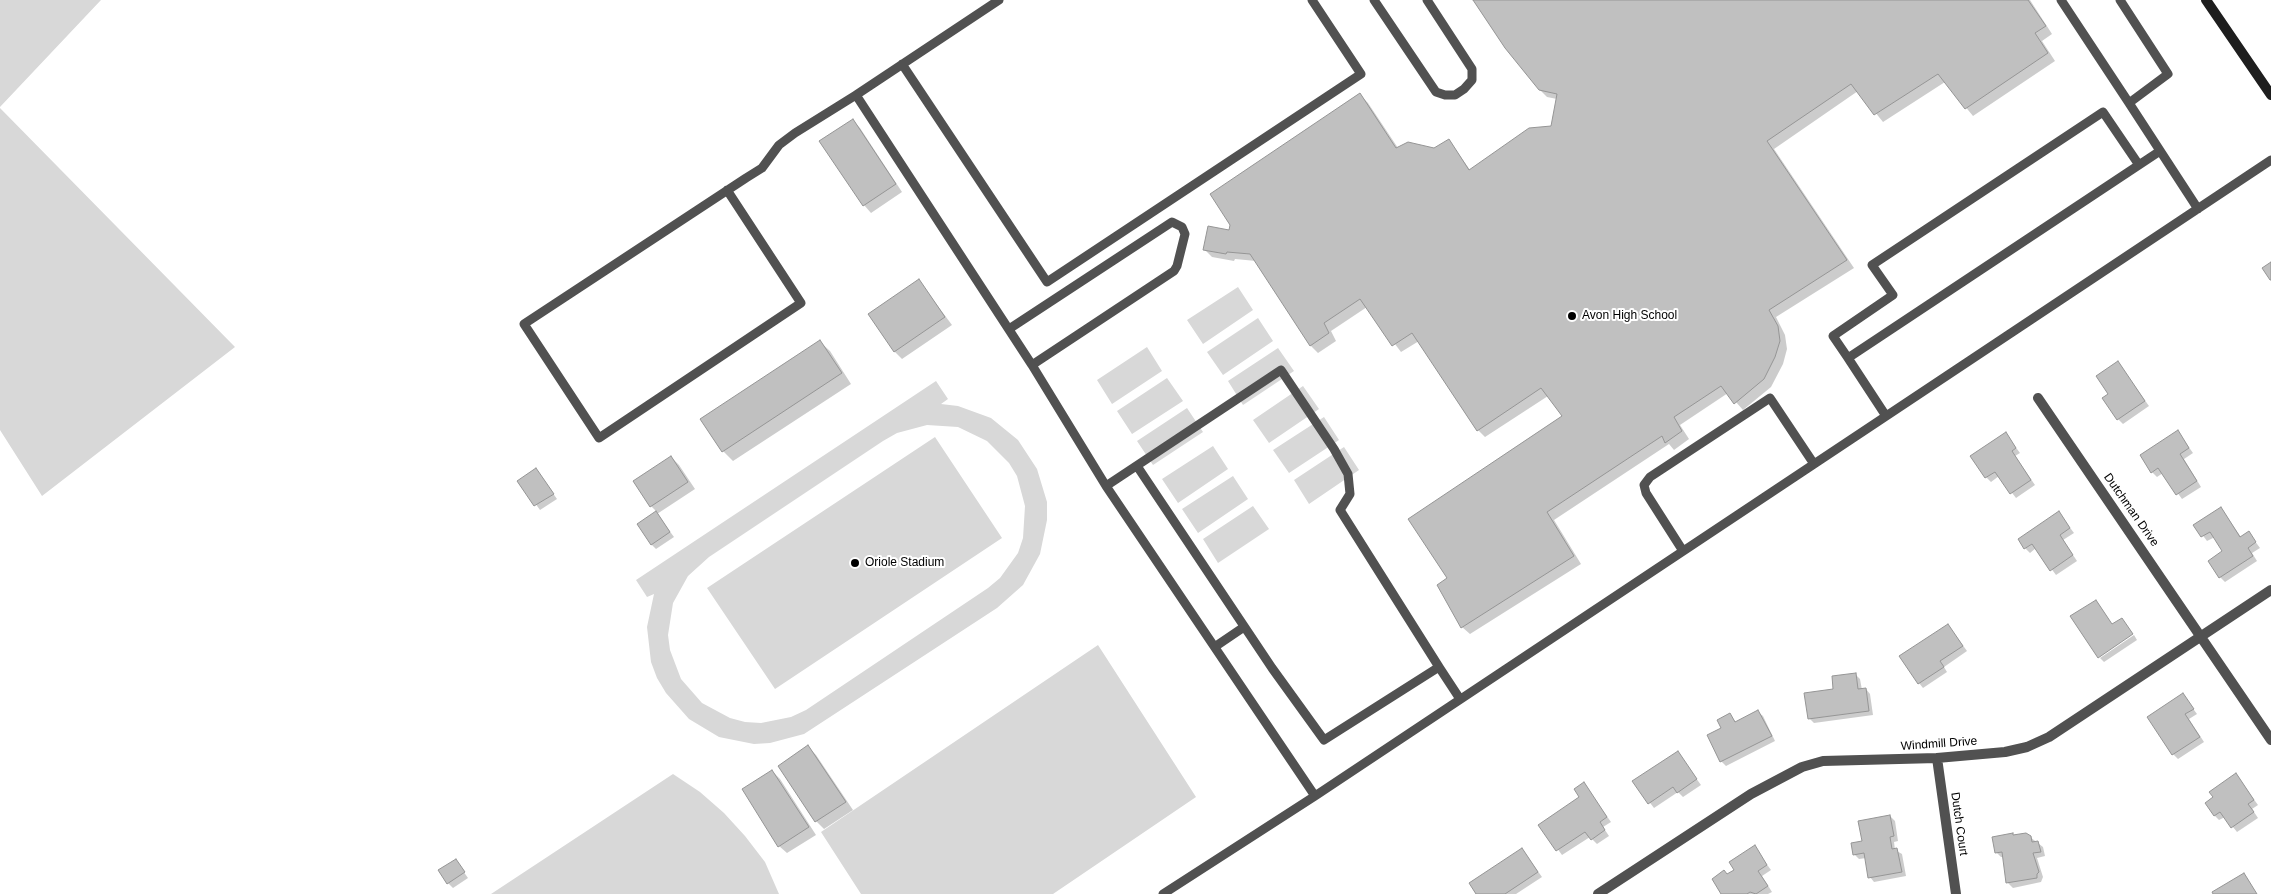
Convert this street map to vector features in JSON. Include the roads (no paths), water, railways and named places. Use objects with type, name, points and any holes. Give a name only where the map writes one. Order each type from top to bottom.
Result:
[{"type":"street","points":[[2206,0],[2271,94]]},
{"type":"street","name":"Dutchman Drive","points":[[2038,398],[2202,636],[2271,740]]},
{"type":"street","name":"Windmill Drive","points":[[1598,894],[1751,794],[1802,767],[1823,761],[1937,758],[2005,752],[2027,747],[2041,741],[2271,590]]},
{"type":"street","name":"Dutch Court","points":[[1937,758],[1956,894]]},
{"type":"lane","points":[[728,190],[801,303],[599,438],[524,324],[728,190],[762,168],[779,145],[795,132],[856,95],[999,0]]},
{"type":"lane","points":[[902,64],[1047,282],[1361,74],[1312,0]]},
{"type":"lane","points":[[1374,0],[1436,92],[1445,95],[1455,94],[1464,89],[1472,80],[1472,69],[1427,0]]},
{"type":"lane","points":[[2061,0],[2198,209]]},
{"type":"lane","points":[[2120,0],[2168,74],[2129,103]]},
{"type":"lane","points":[[856,95],[1009,329],[1106,486],[1216,646],[1315,796]]},
{"type":"lane","points":[[1886,416],[1834,336],[1893,295],[1872,265],[2103,112],[2139,165]]},
{"type":"lane","points":[[1848,358],[2160,151]]},
{"type":"lane","points":[[1163,894],[1315,796],[2271,160]]},
{"type":"lane","points":[[1009,329],[1172,222],[1182,227],[1185,234],[1174,271],[1032,365]]},
{"type":"lane","points":[[1106,486],[1281,370],[1329,441],[1348,474],[1350,494],[1340,510],[1460,699]]},
{"type":"lane","points":[[1683,551],[1646,494],[1644,485],[1658,472],[1770,398],[1814,464]]},
{"type":"lane","points":[[1137,466],[1244,627],[1324,740],[1439,667]]},
{"type":"lane","points":[[1216,646],[1244,627]]},
{"type":"place","name":"Avon High School","points":[[1572,316]]},
{"type":"place","name":"Oriole Stadium","points":[[855,563]]}]
